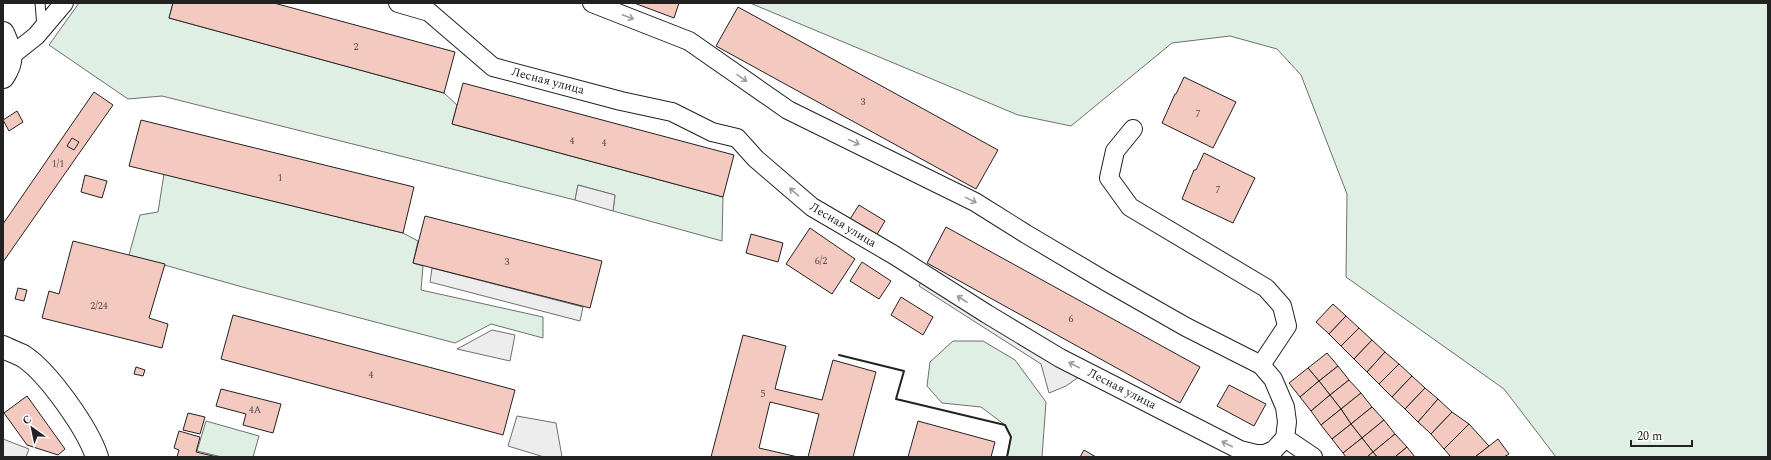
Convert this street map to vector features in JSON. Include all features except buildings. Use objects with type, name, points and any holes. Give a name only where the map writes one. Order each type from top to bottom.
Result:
[{"type":"street","points":[[3,77],[9,68],[12,55],[42,28],[64,3]]},
{"type":"street","name":"Лесная улица","points":[[398,3],[429,12],[493,67],[621,101],[672,112],[712,132],[737,138],[756,160],[812,208],[894,255],[1060,358],[1240,450],[1256,454],[1265,454],[1274,450],[1285,438]]},
{"type":"street","points":[[592,3],[689,41],[788,110],[975,202],[1107,282],[1186,327],[1261,365],[1273,379],[1285,407],[1287,422],[1285,438],[1313,457]]},
{"type":"street","points":[[3,33],[12,55]]},
{"type":"street","points":[[1133,129],[1115,151],[1109,178],[1130,207],[1266,288],[1282,306],[1286,326],[1261,365]]},
{"type":"street","points":[[3,347],[23,357],[40,371],[64,400],[93,443],[97,457]]},
{"type":"lane","points":[[40,3],[42,28]]},
{"type":"green space","points":[[79,3],[173,3],[169,18],[444,93],[457,105],[452,124],[723,197],[722,241],[613,211],[615,195],[578,185],[575,200],[162,96],[128,99],[49,45]]},
{"type":"green space","points":[[750,3],[1768,3],[1768,457],[1556,457],[1504,389],[1346,277],[1347,194],[1301,75],[1277,49],[1230,36],[1172,43],[1071,126],[1018,115]]},
{"type":"green space","points":[[164,174],[403,233],[418,241],[413,263],[423,266],[421,290],[543,317],[543,338],[491,324],[455,343],[246,288],[129,255],[140,215],[158,212]]},
{"type":"green space","points":[[953,341],[983,341],[1015,360],[1046,402],[1042,457],[1007,457],[1011,437],[1005,425],[981,407],[942,403],[927,386],[930,362]]},
{"type":"green space","points":[[206,421],[259,436],[253,457],[222,457],[197,451]]},
{"type":"shaded area","points":[[578,185],[615,195],[613,211],[575,200]]},
{"type":"shaded area","points":[[432,268],[583,307],[580,321],[430,282]]},
{"type":"shaded area","points":[[924,274],[1087,371],[1066,386],[1049,393],[1041,364],[919,286]]},
{"type":"shaded area","points":[[492,330],[515,335],[510,361],[457,349]]},
{"type":"shaded area","points":[[517,416],[556,423],[562,457],[544,457],[508,446]]},
{"type":"shaded area","points":[[3,439],[29,449],[26,457],[3,457]]},
{"type":"wall","points":[[839,355],[904,371],[896,399],[1005,425],[1011,437],[1007,457]]}]
